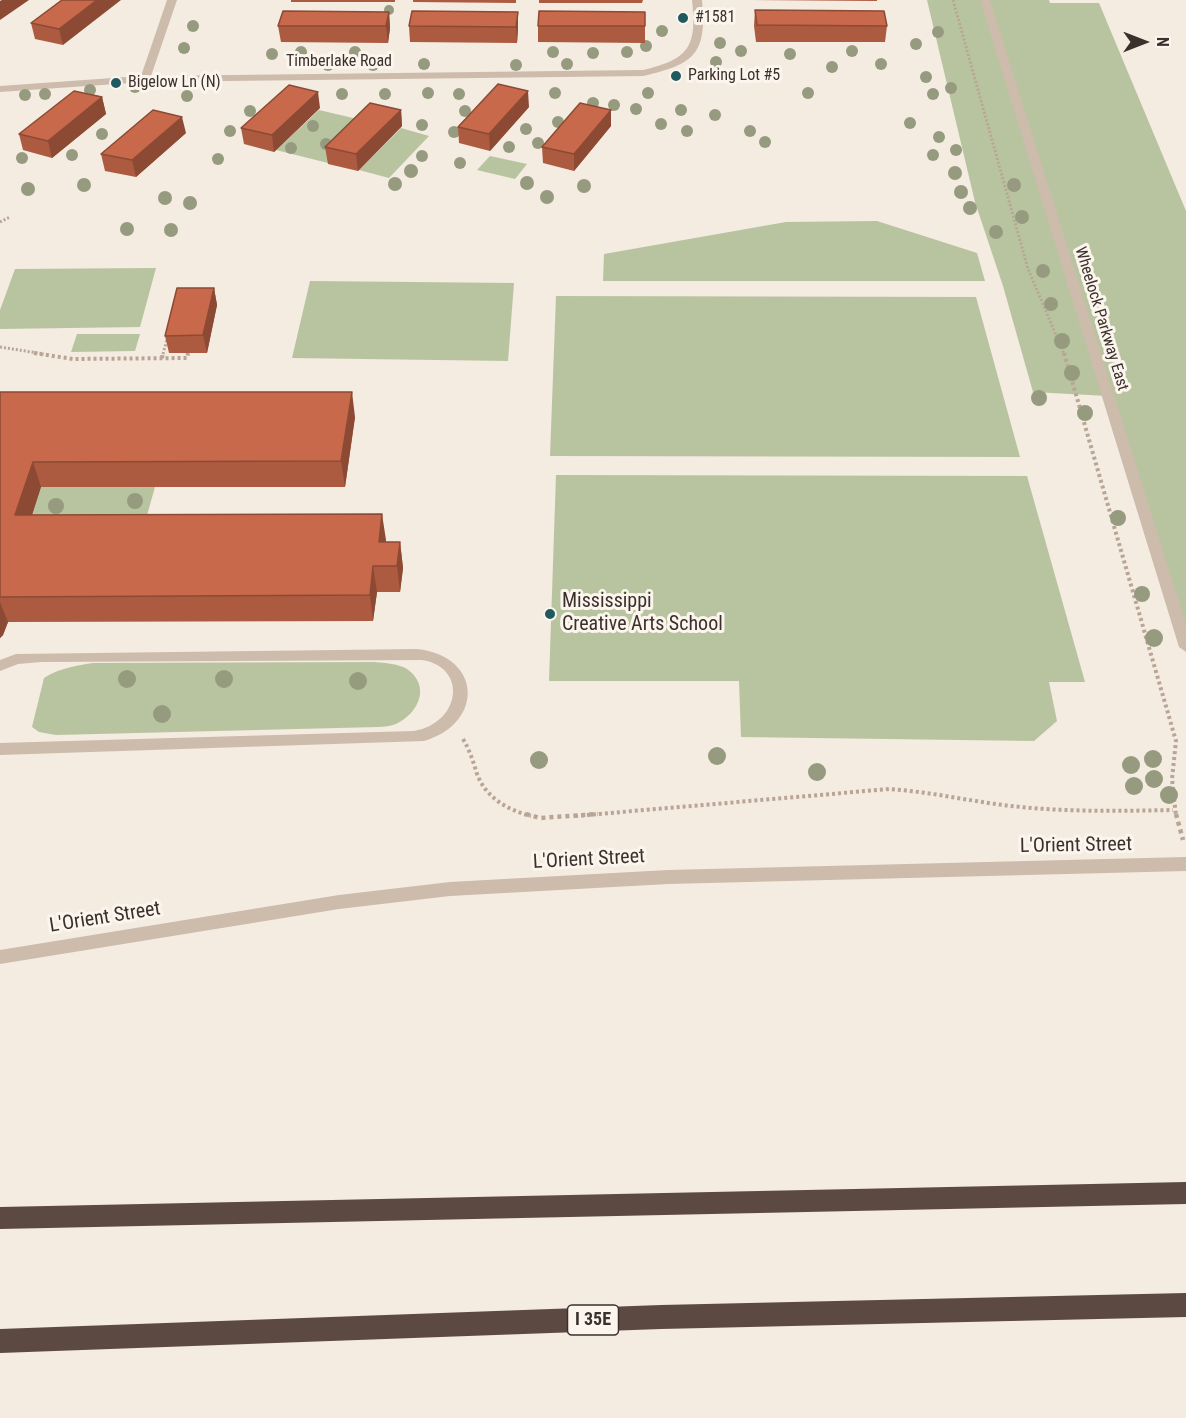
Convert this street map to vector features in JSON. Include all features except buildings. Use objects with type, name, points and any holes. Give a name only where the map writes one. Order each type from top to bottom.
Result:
[{"type":"highway","points":[[0,1218],[1186,1193]]},
{"type":"highway","name":"I 35E","points":[[0,1341],[661,1317],[1186,1305]]},
{"type":"street","points":[[145,79],[172,0]]},
{"type":"street","name":"Timberlake Road","points":[[0,89],[145,79],[622,75],[657,70],[690,51],[698,39],[697,0]]},
{"type":"street","name":"Wheelock Parkway East","points":[[985,0],[1186,647]]},
{"type":"street","points":[[0,666],[16,659],[41,657],[388,653],[429,656],[450,666],[459,684],[459,703],[448,723],[433,732],[414,737],[0,749]]},
{"type":"street","name":"L'Orient Street","points":[[0,957],[339,902],[450,889],[668,877],[1186,864]]},
{"type":"path","points":[[953,0],[1028,269],[1061,344],[1176,741],[1172,770],[1173,810],[1186,848]]},
{"type":"path","points":[[0,222],[10,217]]},
{"type":"path","points":[[162,358],[168,335]]},
{"type":"path","points":[[0,347],[73,359],[187,357],[188,353]]},
{"type":"path","points":[[448,723],[471,752],[478,776],[488,793],[513,811],[540,818],[650,812],[888,789],[931,792],[1020,807],[1093,812],[1173,810]]},
{"type":"green space","points":[[927,0],[1049,0],[1050,3],[1099,3],[1186,211],[1186,646],[1107,396],[1033,392],[1003,286],[975,202]]},
{"type":"green space","points":[[319,110],[370,122],[328,163],[276,150]]},
{"type":"green space","points":[[401,128],[429,136],[389,178],[359,170]]},
{"type":"green space","points":[[490,156],[527,164],[515,179],[477,170]]},
{"type":"green space","points":[[877,221],[977,253],[985,281],[603,281],[604,254],[786,222]]},
{"type":"green space","points":[[156,268],[140,327],[0,329],[0,310],[15,269]]},
{"type":"green space","points":[[310,281],[514,283],[508,361],[292,358]]},
{"type":"green space","points":[[556,296],[976,297],[1020,457],[550,456]]},
{"type":"green space","points":[[77,334],[140,334],[135,351],[71,352]]},
{"type":"green space","points":[[556,475],[1027,476],[1085,682],[1049,682],[1057,721],[1034,741],[741,737],[739,681],[549,681]]},
{"type":"green space","points":[[41,487],[155,487],[140,540],[24,540]]},
{"type":"green space","points":[[375,662],[404,667],[419,683],[419,699],[416,706],[411,713],[396,724],[380,727],[56,735],[39,732],[32,727],[44,678],[80,665],[93,663]]},
{"type":"place","name":"#1581","points":[[683,18]]},
{"type":"place","name":"Parking Lot #5","points":[[676,76]]},
{"type":"place","name":"Bigelow Ln (N)","points":[[116,83]]},
{"type":"place","name":"Mississippi Creative Arts School","points":[[550,614]]}]
